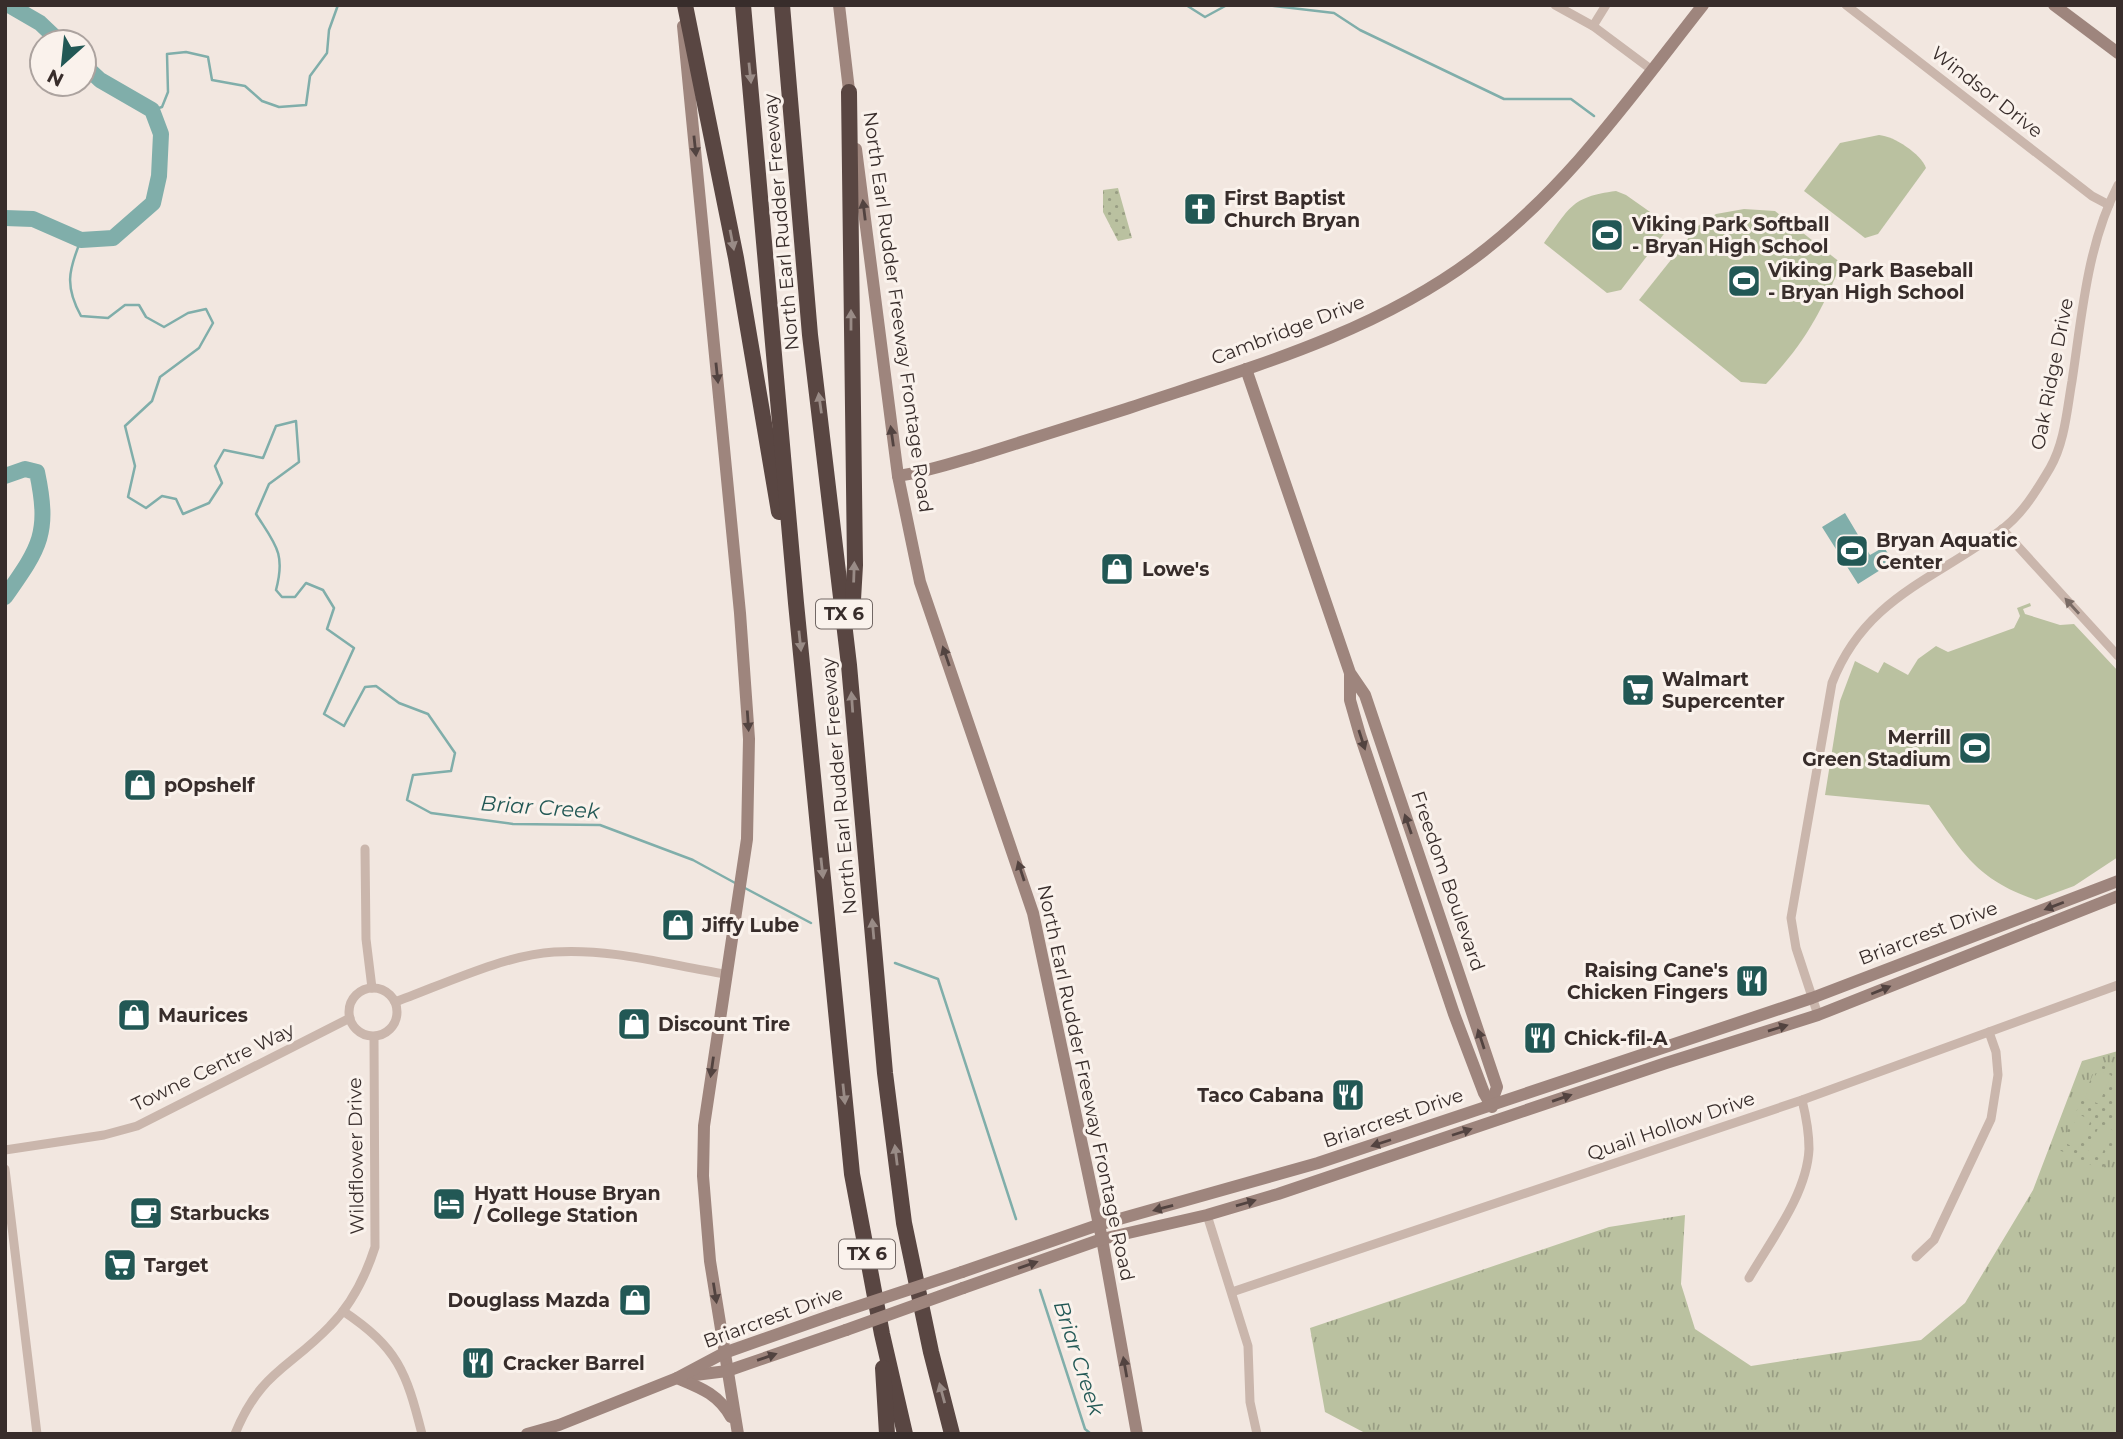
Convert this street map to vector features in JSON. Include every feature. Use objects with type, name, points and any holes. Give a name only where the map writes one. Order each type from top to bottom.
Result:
[{"type":"highway","points":[[683,5],[736,258],[796,603]]},
{"type":"highway","name":"North Earl Rudder Freeway","points":[[743,5],[796,603],[852,1174],[882,1334],[905,1434]]},
{"type":"highway","name":"North Earl Rudder Freeway","points":[[782,5],[810,335],[849,665],[885,1073],[904,1223],[931,1352],[952,1434]]},
{"type":"highway","points":[[849,92],[855,565],[849,665]]},
{"type":"highway","points":[[882,1334],[887,1434]]},
{"type":"main road","points":[[683,5],[748,726],[747,839],[704,1126],[703,1176],[710,1261],[738,1430]]},
{"type":"main road","name":"North Earl Rudder Freeway Frontage Road","points":[[838,5],[898,476],[920,582],[1033,913],[1102,1239],[1137,1434]]},
{"type":"main road","name":"Cambridge Drive","points":[[898,476],[919,473],[1028,440],[1246,369],[1359,326],[1412,298],[1472,260],[1513,227],[1565,177],[1703,5]]},
{"type":"main road","points":[[2054,5],[2118,53]]},
{"type":"main road","name":"Freedom Boulevard","points":[[1246,369],[1350,673],[1365,695],[1426,876],[1496,1087],[1491,1104]]},
{"type":"main road","name":"Freedom Boulevard","points":[[1350,673],[1350,700],[1381,795],[1474,1068],[1498,1121]]},
{"type":"main road","points":[[1381,795],[1397,790]]},
{"type":"main road","points":[[1410,882],[1426,876]]},
{"type":"main road","name":"Briarcrest Drive","points":[[527,1434],[560,1429],[677,1378],[724,1353],[838,1313],[1098,1225],[1318,1163],[1812,998],[2118,881]]},
{"type":"main road","name":"Briarcrest Drive","points":[[677,1378],[727,1371],[1102,1239],[1208,1215],[1818,1015],[2118,896]]},
{"type":"main road","points":[[1435,956],[1451,951]]},
{"type":"main road","points":[[677,1378],[709,1391],[723,1401],[738,1430]]},
{"type":"street","points":[[1555,5],[1592,26],[1652,71]]},
{"type":"street","points":[[1592,26],[1606,5]]},
{"type":"street","name":"Windsor Drive","points":[[1846,5],[2092,196],[2109,205]]},
{"type":"street","name":"Oak Ridge Drive","points":[[1818,1015],[1794,939],[1792,907],[1826,708],[1836,673],[1855,638],[1881,608],[2002,529],[2029,500],[2057,454],[2093,252],[2118,185]]},
{"type":"street","points":[[2002,529],[2118,656]]},
{"type":"street","points":[[365,849],[366,929],[372,988]]},
{"type":"street","points":[[395,1002],[502,964],[552,952],[598,953],[725,974]]},
{"type":"street","name":"Quail Hollow Drive","points":[[1232,1292],[1802,1100],[2118,985]]},
{"type":"street","points":[[382,989],[395,1002],[396,1012],[391,1026],[374,1037],[361,1034],[350,1018],[349,1008],[361,990],[382,989]]},
{"type":"street","name":"Towne Centre Way","points":[[5,1150],[104,1135],[137,1126],[350,1018]]},
{"type":"street","points":[[1916,1257],[1934,1240],[1990,1119],[1997,1097],[1998,1075],[1996,1052],[1990,1032]]},
{"type":"street","name":"Wildflower Drive","points":[[235,1434],[255,1395],[269,1376],[318,1338],[343,1311],[369,1265],[375,1247],[374,1037]]},
{"type":"street","points":[[1749,1278],[1795,1197],[1804,1172],[1809,1151],[1802,1100]]},
{"type":"street","points":[[5,1169],[37,1434]]},
{"type":"street","points":[[1208,1215],[1248,1346],[1250,1402],[1258,1434]]},
{"type":"street","points":[[343,1311],[387,1345],[402,1371],[422,1434]]},
{"type":"green space","points":[[1879,135],[1906,147],[1919,157],[1926,168],[1878,234],[1865,238],[1804,191],[1840,143]]},
{"type":"green space","points":[[1118,188],[1132,238],[1118,241],[1103,212],[1103,190]]},
{"type":"green space","name":"Viking Park Softball - Bryan High School","points":[[1616,191],[1670,226],[1621,290],[1607,293],[1544,243],[1572,206],[1589,197]]},
{"type":"green space","name":"Viking Park Baseball - Bryan High School","points":[[1744,209],[1775,211],[1841,263],[1810,327],[1791,356],[1766,384],[1741,382],[1639,300],[1698,226],[1716,214]]},
{"type":"green space","name":"Merrill Green Stadium","points":[[2030,603],[2031,606],[2023,609],[2025,614],[2060,625],[2074,624],[2118,671],[2118,857],[2074,886],[2036,900],[1985,874],[1962,851],[1929,805],[1825,795],[1840,701],[1855,661],[1878,673],[1884,662],[1908,675],[1918,659],[1936,646],[1948,652],[2014,628],[2020,616],[2017,608]]},
{"type":"green space","points":[[2118,1051],[2118,1434],[1367,1434],[1325,1412],[1310,1328],[1609,1227],[1685,1215],[1681,1284],[1695,1329],[1751,1366],[1921,1340],[1965,1303],[2033,1190],[2082,1061]]},
{"type":"green space","points":[[2099,1061],[2118,1069],[2118,1136],[2102,1170],[2059,1150]]},
{"type":"green space","points":[[2098,1070],[2111,1075],[2099,1104],[2085,1098]]},
{"type":"green space","points":[[2078,1114],[2091,1120],[2078,1149],[2065,1143]]},
{"type":"green space","points":[[2100,1124],[2113,1130],[2100,1158],[2087,1153]]},
{"type":"water","name":"Bryan Aquatic Center","points":[[1845,513],[1870,555],[1884,547],[1893,562],[1858,584],[1822,527]]},
{"type":"waterway","points":[[9,5],[45,28]]},
{"type":"waterway","points":[[152,110],[162,107],[168,92],[167,54],[186,52],[208,57],[212,80],[245,86],[262,101],[279,107],[306,105],[310,76],[327,53],[329,30],[338,5]]},
{"type":"waterway","points":[[1186,5],[1205,17],[1227,5]]},
{"type":"waterway","points":[[1265,5],[1334,13],[1360,30],[1504,99],[1571,99],[1594,116]]},
{"type":"waterway","points":[[5,218],[33,219],[81,240],[113,238],[153,203],[159,176],[161,134],[152,110],[98,78]]},
{"type":"waterway","name":"Briar Creek","points":[[81,240],[70,279],[72,296],[81,316],[108,318],[125,305],[139,305],[146,317],[164,327],[188,313],[206,309],[213,323],[199,348],[160,377],[152,401],[125,426],[135,466],[128,497],[146,508],[162,496],[176,499],[183,514],[209,503],[222,483],[215,466],[224,450],[263,458],[276,426],[296,421],[299,462],[269,484],[256,514],[277,549],[280,567],[276,590],[282,597],[295,597],[306,583],[323,590],[334,608],[327,629],[354,648],[324,714],[344,726],[365,687],[376,686],[399,703],[428,714],[455,753],[451,771],[413,775],[407,800],[431,813],[513,824],[600,825],[693,860],[737,884]]},
{"type":"waterway","points":[[5,476],[25,469],[37,472],[42,511],[42,526],[34,552],[5,597]]},
{"type":"waterway","name":"Briar Creek","points":[[743,887],[811,923]]},
{"type":"waterway","name":"Briar Creek","points":[[895,963],[938,979],[1016,1219]]},
{"type":"waterway","name":"Briar Creek","points":[[1040,1290],[1085,1429],[1091,1434]]},
{"type":"place","name":"First Baptist Church Bryan","points":[[1200,209]]},
{"type":"place","name":"Viking Park Softball - Bryan High School","points":[[1607,235]]},
{"type":"place","name":"Viking Park Baseball - Bryan High School","points":[[1744,281]]},
{"type":"place","name":"Bryan Aquatic Center","points":[[1852,551]]},
{"type":"place","name":"Lowe's","points":[[1117,569]]},
{"type":"place","name":"Walmart Supercenter","points":[[1638,690]]},
{"type":"place","name":"Merrill Green Stadium","points":[[1975,748]]},
{"type":"place","name":"pOpshelf","points":[[140,785]]},
{"type":"place","name":"Jiffy Lube","points":[[678,925]]},
{"type":"place","name":"Raising Cane's Chicken Fingers","points":[[1752,981]]},
{"type":"place","name":"Maurices","points":[[134,1015]]},
{"type":"place","name":"Discount Tire","points":[[634,1024]]},
{"type":"place","name":"Chick-fil-A","points":[[1540,1038]]},
{"type":"place","name":"Taco Cabana","points":[[1348,1095]]},
{"type":"place","name":"Hyatt House Bryan / College Station","points":[[449,1204]]},
{"type":"place","name":"Starbucks","points":[[146,1213]]},
{"type":"place","name":"Target","points":[[120,1265]]},
{"type":"place","name":"Douglass Mazda","points":[[635,1300]]},
{"type":"place","name":"Cracker Barrel","points":[[478,1363]]}]
